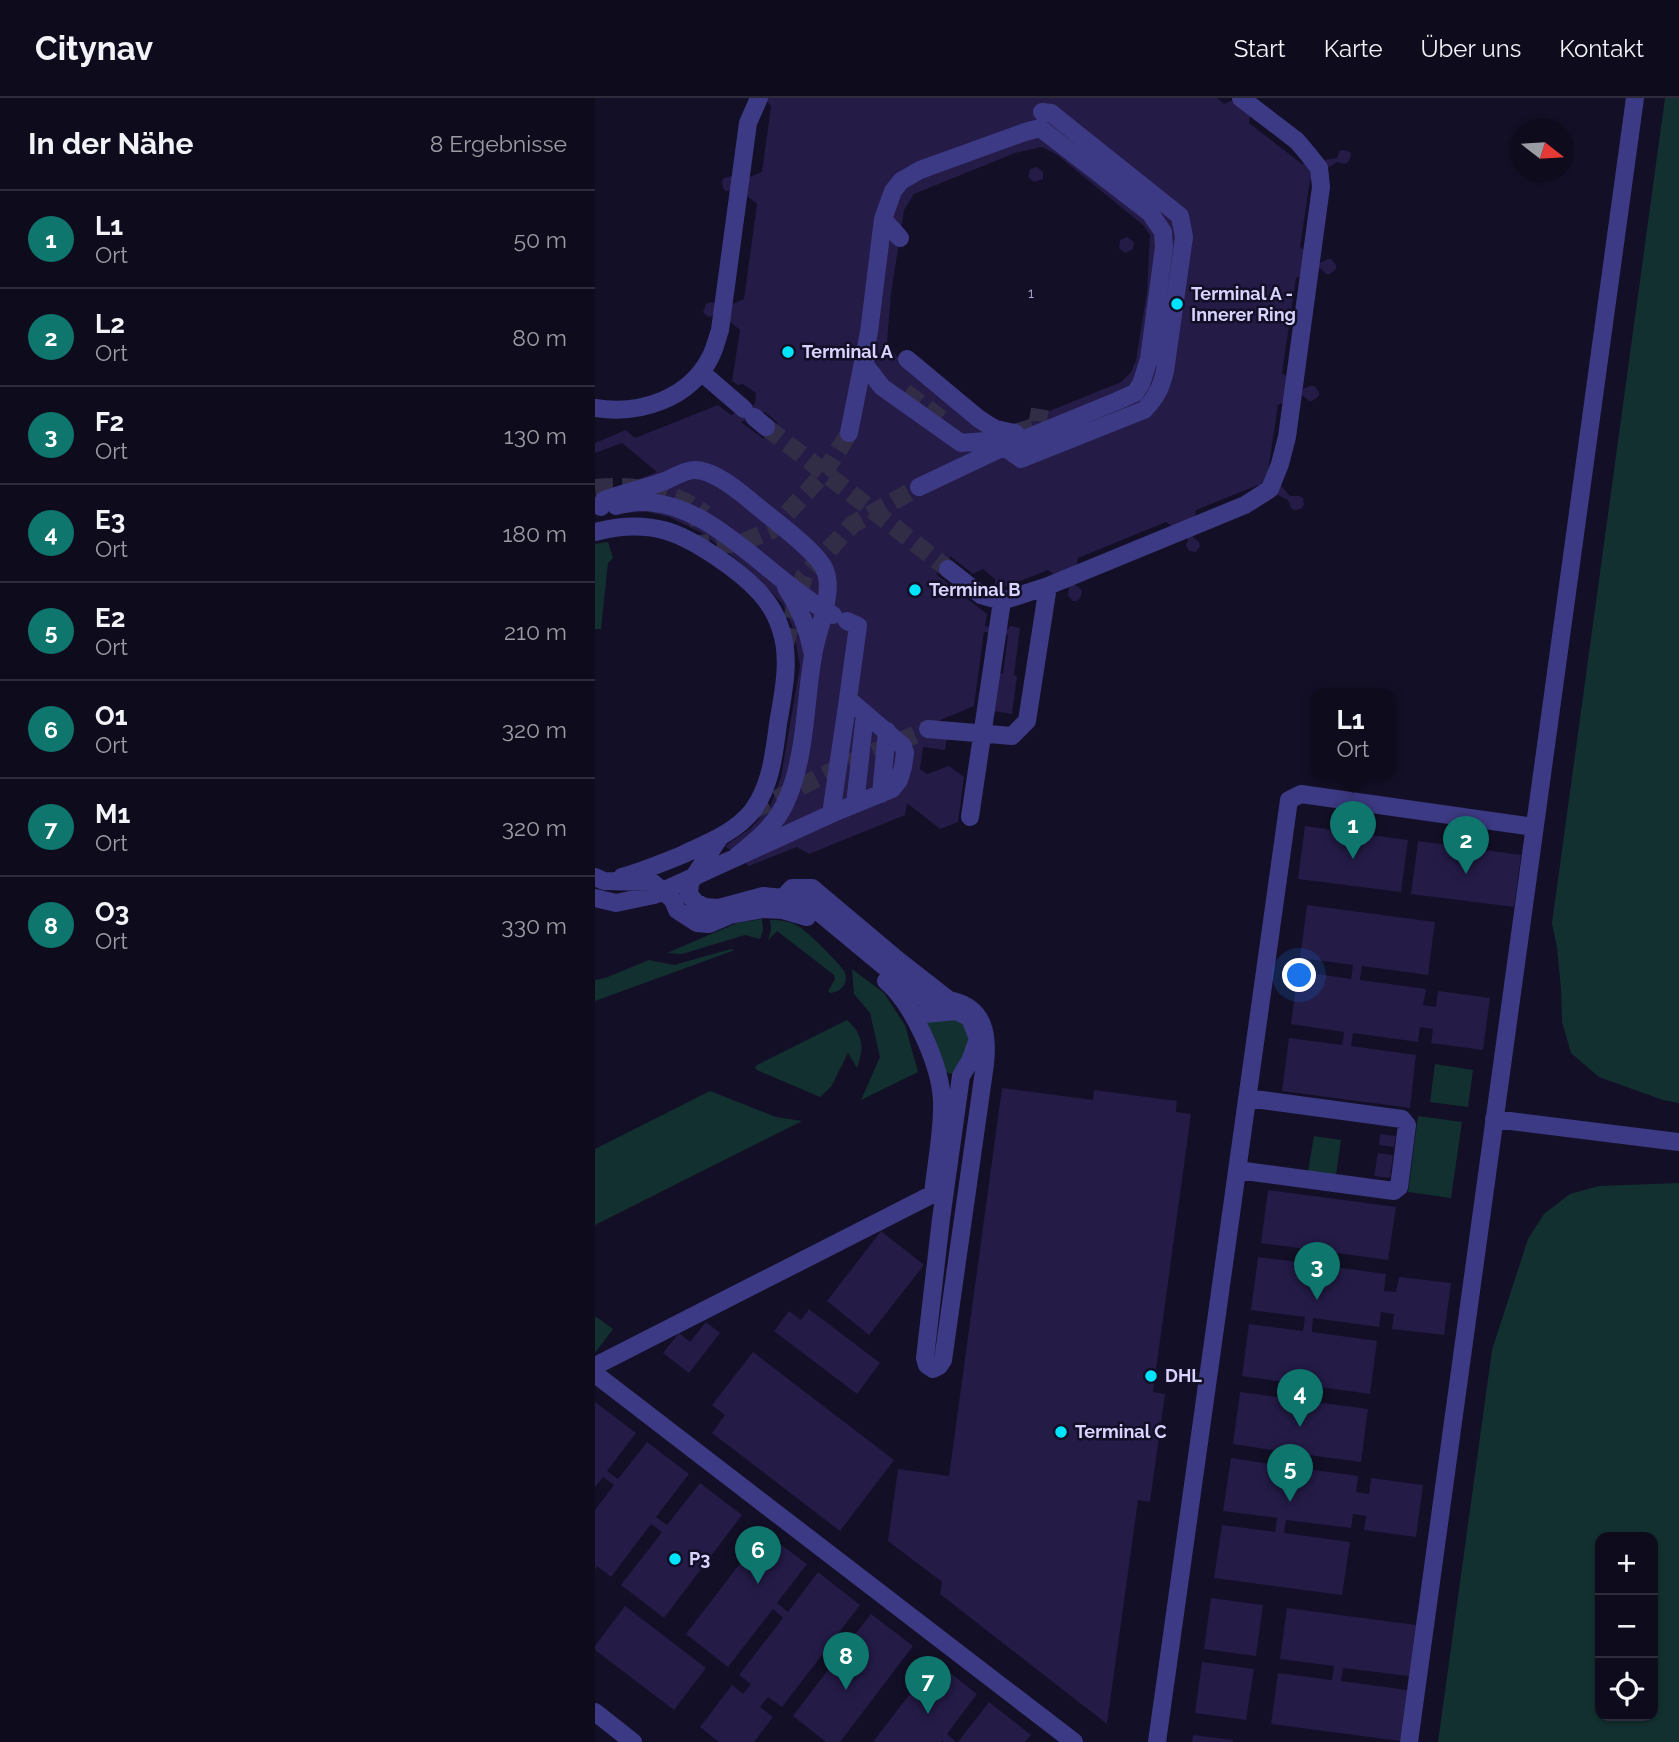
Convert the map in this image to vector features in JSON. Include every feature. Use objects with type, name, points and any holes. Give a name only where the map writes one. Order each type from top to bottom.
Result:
[{"type":"lane","points":[[595,408],[635,409],[662,402],[701,372],[712,355],[720,330],[748,123],[759,98]]},
{"type":"lane","points":[[948,569],[981,595],[1002,601],[1048,586],[1245,505],[1270,489],[1287,437],[1321,187],[1319,168],[1297,141],[1241,98]]},
{"type":"lane","points":[[1409,1742],[1634,100]]},
{"type":"lane","points":[[919,487],[1004,447],[1118,401],[1135,393],[1141,384],[1149,359],[1164,247],[1163,232],[1150,213],[1042,113]]},
{"type":"lane","points":[[1004,447],[1021,458],[1144,410],[1155,399],[1165,371],[1184,237],[1180,216],[1051,113],[1042,113],[1025,132],[920,170],[901,181],[893,191],[883,219],[865,365],[882,387],[961,443],[1028,438]]},
{"type":"lane","points":[[883,219],[900,238]]},
{"type":"lane","points":[[1163,232],[1201,226]]},
{"type":"lane","points":[[871,313],[890,306]]},
{"type":"lane","points":[[869,332],[871,354],[878,368],[905,392]]},
{"type":"lane","points":[[849,433],[869,332]]},
{"type":"lane","points":[[907,359],[979,419],[995,429],[1028,438]]},
{"type":"lane","points":[[701,372],[755,418]]},
{"type":"lane","points":[[598,508],[604,500],[685,472],[706,472],[718,478],[756,505],[815,555],[824,568],[835,615],[813,655]]},
{"type":"lane","points":[[598,508],[636,502],[663,505],[695,515],[749,553],[780,579],[835,615],[858,626],[831,814]]},
{"type":"lane","points":[[595,532],[619,526],[662,530],[687,538],[730,568],[760,593],[773,610],[785,645],[786,667],[769,778],[752,811],[719,838],[651,868],[598,881]]},
{"type":"lane","points":[[737,856],[764,834],[788,798],[795,778],[806,712],[813,655],[805,623],[780,579]]},
{"type":"lane","points":[[928,729],[1012,736],[1027,721],[1048,586]]},
{"type":"lane","points":[[970,817],[1002,601]]},
{"type":"lane","points":[[595,898],[616,903],[654,895],[892,789],[899,780],[903,766],[903,746],[848,699]]},
{"type":"lane","points":[[855,804],[865,714]]},
{"type":"lane","points":[[1157,1742],[1289,800],[1301,794],[1534,827]]},
{"type":"lane","points":[[719,838],[691,883],[689,894],[695,902],[705,907],[719,908],[763,896],[783,898],[814,908],[920,996],[932,1001],[949,1000],[963,1004],[985,1028],[987,1046],[943,1360],[933,1369],[927,1365],[925,1358],[961,1076],[978,1040],[970,1018],[957,1011],[913,1015]]},
{"type":"lane","points":[[595,1366],[933,1194],[942,1101],[932,1054],[913,1015],[895,989],[824,927],[804,915],[764,909],[730,915],[709,924],[697,923],[677,910],[673,900],[652,882],[598,881]]},
{"type":"lane","points":[[1237,1170],[1394,1191],[1399,1186],[1401,1174],[1407,1125],[1402,1119],[1247,1098]]},
{"type":"lane","points":[[1494,1119],[1679,1142]]},
{"type":"lane","points":[[944,1201],[949,1209],[960,1210],[966,1203]]},
{"type":"lane","points":[[595,1374],[1074,1742]]},
{"type":"lane","points":[[595,1712],[633,1742]]},
{"type":"green space","points":[[1665,98],[1679,98],[1679,1103],[1599,1077],[1571,1053],[1562,1022],[1557,948],[1552,923]]},
{"type":"green space","points":[[608,542],[613,558],[608,563],[601,629],[595,629],[595,544]]},
{"type":"green space","points":[[762,919],[760,939],[745,935],[682,954],[667,953],[737,923]]},
{"type":"green space","points":[[770,920],[794,924],[810,936],[844,971],[846,979],[843,986],[830,993],[828,991],[835,979],[834,975],[777,931],[768,940]]},
{"type":"green space","points":[[735,950],[595,1001],[595,980],[649,960],[674,965]]},
{"type":"green space","points":[[852,969],[884,993],[905,1025],[918,1072],[861,1100],[880,1057],[870,1013],[854,994]]},
{"type":"green space","points":[[954,1019],[965,1024],[971,1041],[956,1075],[945,1072],[925,1025],[927,1022]]},
{"type":"green space","points":[[847,1020],[857,1031],[861,1042],[857,1068],[848,1053],[831,1087],[820,1097],[755,1068],[757,1065]]},
{"type":"green space","points":[[1435,1064],[1473,1070],[1468,1107],[1430,1102]]},
{"type":"green space","points":[[710,1091],[776,1117],[802,1121],[595,1225],[595,1149]]},
{"type":"green space","points":[[1418,1116],[1462,1122],[1451,1198],[1408,1192]]},
{"type":"green space","points":[[1314,1136],[1341,1140],[1336,1175],[1308,1171]]},
{"type":"green space","points":[[1679,1183],[1679,1742],[1438,1742],[1492,1350],[1528,1239],[1544,1214],[1570,1194],[1599,1186]]},
{"type":"green space","points":[[595,1316],[613,1329],[595,1353]]},
{"type":"building","points":[[764,98],[1217,98],[1224,104],[1238,98],[1253,98],[1249,123],[1302,164],[1337,158],[1339,151],[1343,150],[1350,152],[1351,156],[1345,164],[1337,162],[1310,180],[1300,247],[1320,263],[1331,259],[1336,269],[1326,274],[1320,268],[1296,278],[1282,373],[1303,389],[1314,386],[1319,396],[1309,401],[1302,395],[1278,405],[1268,471],[1290,496],[1303,498],[1304,505],[1301,509],[1294,510],[1288,500],[1258,485],[1196,510],[1192,536],[1200,546],[1196,552],[1189,551],[1186,545],[1187,537],[1166,522],[1078,558],[1074,584],[1082,592],[1080,599],[1076,601],[1068,596],[1069,586],[1048,570],[1000,589],[995,586],[995,579],[983,569],[973,574],[950,556],[948,569],[936,574],[987,614],[985,626],[1020,628],[1012,714],[993,711],[999,673],[1003,674],[1008,635],[984,632],[974,706],[926,726],[947,736],[945,750],[923,747],[920,769],[927,774],[949,766],[964,777],[958,822],[940,829],[907,803],[905,815],[809,854],[797,847],[749,866],[725,846],[751,828],[770,807],[781,777],[800,666],[793,628],[782,603],[760,580],[702,533],[669,517],[648,512],[615,513],[600,494],[657,472],[622,443],[595,453],[595,443],[626,430],[635,438],[718,405],[731,415],[755,404],[756,393],[743,384],[738,385],[732,381],[740,330],[720,314],[708,317],[703,312],[706,304],[710,302],[721,309],[744,299],[757,204],[737,188],[726,191],[722,181],[731,176],[738,182],[762,172],[771,106]],"holes":[[[1042,147],[1056,154],[1143,225],[1150,235],[1147,292],[1136,360],[1131,372],[1121,382],[1025,421],[1011,424],[994,418],[910,356],[902,363],[887,343],[891,294],[904,210],[914,194],[1015,153]],[[765,412],[778,423],[766,427],[764,439],[741,422]]]},
{"type":"building","points":[[1037,167],[1043,172],[1043,179],[1034,182],[1028,177],[1030,169]]},
{"type":"building","points":[[1127,237],[1134,242],[1133,249],[1125,253],[1119,248],[1120,240]]},
{"type":"building","points":[[1305,826],[1408,840],[1401,892],[1298,879]]},
{"type":"building","points":[[1418,841],[1521,855],[1514,907],[1411,894]]},
{"type":"building","points":[[1307,905],[1435,922],[1428,975],[1362,966],[1360,980],[1426,989],[1423,1005],[1436,1007],[1438,991],[1490,998],[1483,1050],[1431,1043],[1433,1029],[1420,1027],[1418,1042],[1353,1033],[1351,1046],[1416,1055],[1410,1108],[1282,1091],[1289,1038],[1342,1045],[1344,1032],[1291,1024],[1298,971],[1351,979],[1353,965],[1300,958]]},
{"type":"building","name":"Terminal C","points":[[1002,1088],[1093,1100],[1094,1090],[1177,1101],[1176,1112],[1191,1114],[1153,1392],[1165,1394],[1150,1502],[1138,1500],[1107,1724],[940,1594],[942,1582],[888,1541],[898,1469],[949,1476]]},
{"type":"building","points":[[1380,1134],[1396,1136],[1394,1147],[1379,1145]]},
{"type":"building","points":[[1378,1153],[1393,1155],[1390,1178],[1374,1176]]},
{"type":"building","points":[[1268,1190],[1396,1207],[1388,1260],[1322,1251],[1320,1265],[1386,1274],[1384,1291],[1396,1292],[1399,1277],[1451,1283],[1444,1335],[1392,1329],[1394,1314],[1381,1312],[1379,1327],[1313,1318],[1312,1332],[1377,1341],[1370,1394],[1242,1376],[1249,1324],[1303,1331],[1305,1317],[1251,1310],[1258,1257],[1312,1264],[1313,1250],[1261,1243]]},
{"type":"building","points":[[881,1231],[924,1265],[869,1335],[827,1301]]},
{"type":"building","points":[[809,1309],[880,1363],[857,1394],[774,1331],[789,1311],[801,1320]]},
{"type":"building","points":[[706,1322],[720,1333],[689,1373],[663,1353],[679,1333],[690,1342]]},
{"type":"building","points":[[753,1352],[894,1460],[840,1531],[712,1433],[725,1415],[712,1405]]},
{"type":"building","points":[[1240,1392],[1368,1409],[1361,1462],[1294,1453],[1293,1467],[1358,1476],[1356,1492],[1369,1494],[1371,1478],[1423,1485],[1416,1537],[1364,1530],[1366,1516],[1353,1514],[1351,1528],[1286,1520],[1284,1533],[1350,1542],[1342,1595],[1214,1578],[1222,1525],[1275,1532],[1277,1518],[1223,1511],[1231,1458],[1284,1466],[1286,1452],[1233,1444]]},
{"type":"building","points":[[595,1402],[636,1433],[607,1471],[618,1479],[647,1442],[689,1474],[656,1517],[667,1525],[700,1483],[742,1515],[664,1618],[621,1585],[662,1532],[651,1524],[611,1577],[597,1566],[595,1570],[595,1510],[614,1485],[603,1477],[595,1487]]},
{"type":"building","points":[[764,1532],[807,1564],[777,1603],[788,1612],[818,1572],[860,1605],[827,1648],[838,1656],[871,1614],[913,1646],[840,1742],[826,1742],[793,1716],[833,1663],[822,1655],[782,1707],[768,1697],[760,1707],[773,1717],[754,1742],[719,1742],[700,1727],[732,1685],[743,1694],[751,1684],[739,1675],[783,1618],[773,1609],[728,1667],[686,1634]]},
{"type":"building","points":[[1211,1598],[1263,1605],[1256,1656],[1204,1649]]},
{"type":"building","points":[[625,1606],[706,1668],[674,1710],[595,1650],[595,1646]]},
{"type":"building","points":[[1287,1608],[1416,1625],[1409,1676],[1343,1668],[1341,1681],[1407,1690],[1400,1741],[1271,1724],[1278,1673],[1332,1680],[1334,1666],[1280,1659]]},
{"type":"building","points":[[935,1661],[977,1694],[947,1734],[956,1742],[873,1742]]},
{"type":"building","points":[[1202,1662],[1254,1669],[1246,1720],[1195,1713]]},
{"type":"building","points":[[989,1702],[1031,1735],[1025,1742],[958,1742]]},
{"type":"building","points":[[1193,1735],[1233,1740],[1233,1742],[1192,1742]]},
{"type":"tunnel","points":[[905,392],[947,423]]},
{"type":"tunnel","points":[[1016,433],[1037,426],[1040,409]]},
{"type":"tunnel","points":[[766,427],[948,569]]},
{"type":"tunnel","points":[[697,508],[701,546],[741,543],[772,530],[824,473],[849,433]]},
{"type":"tunnel","points":[[785,645],[804,576],[853,524],[919,487]]},
{"type":"tunnel","points":[[595,488],[638,488],[667,494],[705,514]]},
{"type":"tunnel","points":[[752,811],[838,768],[928,729]]},
{"type":"place","name":"Terminal A - Innerer Ring","points":[[1177,304]]},
{"type":"place","name":"Terminal A","points":[[788,352]]},
{"type":"place","name":"Terminal B","points":[[915,590]]},
{"type":"place","name":"L1","points":[[1353,859]]},
{"type":"place","name":"L2","points":[[1466,874]]},
{"type":"place","name":"F2","points":[[1317,1300]]},
{"type":"place","name":"DHL","points":[[1151,1376]]},
{"type":"place","name":"E3","points":[[1300,1427]]},
{"type":"place","name":"Terminal C","points":[[1061,1432]]},
{"type":"place","name":"E2","points":[[1290,1502]]},
{"type":"place","name":"P3","points":[[675,1559]]},
{"type":"place","name":"O1","points":[[758,1584]]},
{"type":"place","name":"O3","points":[[846,1690]]},
{"type":"place","name":"M1","points":[[928,1714]]}]
